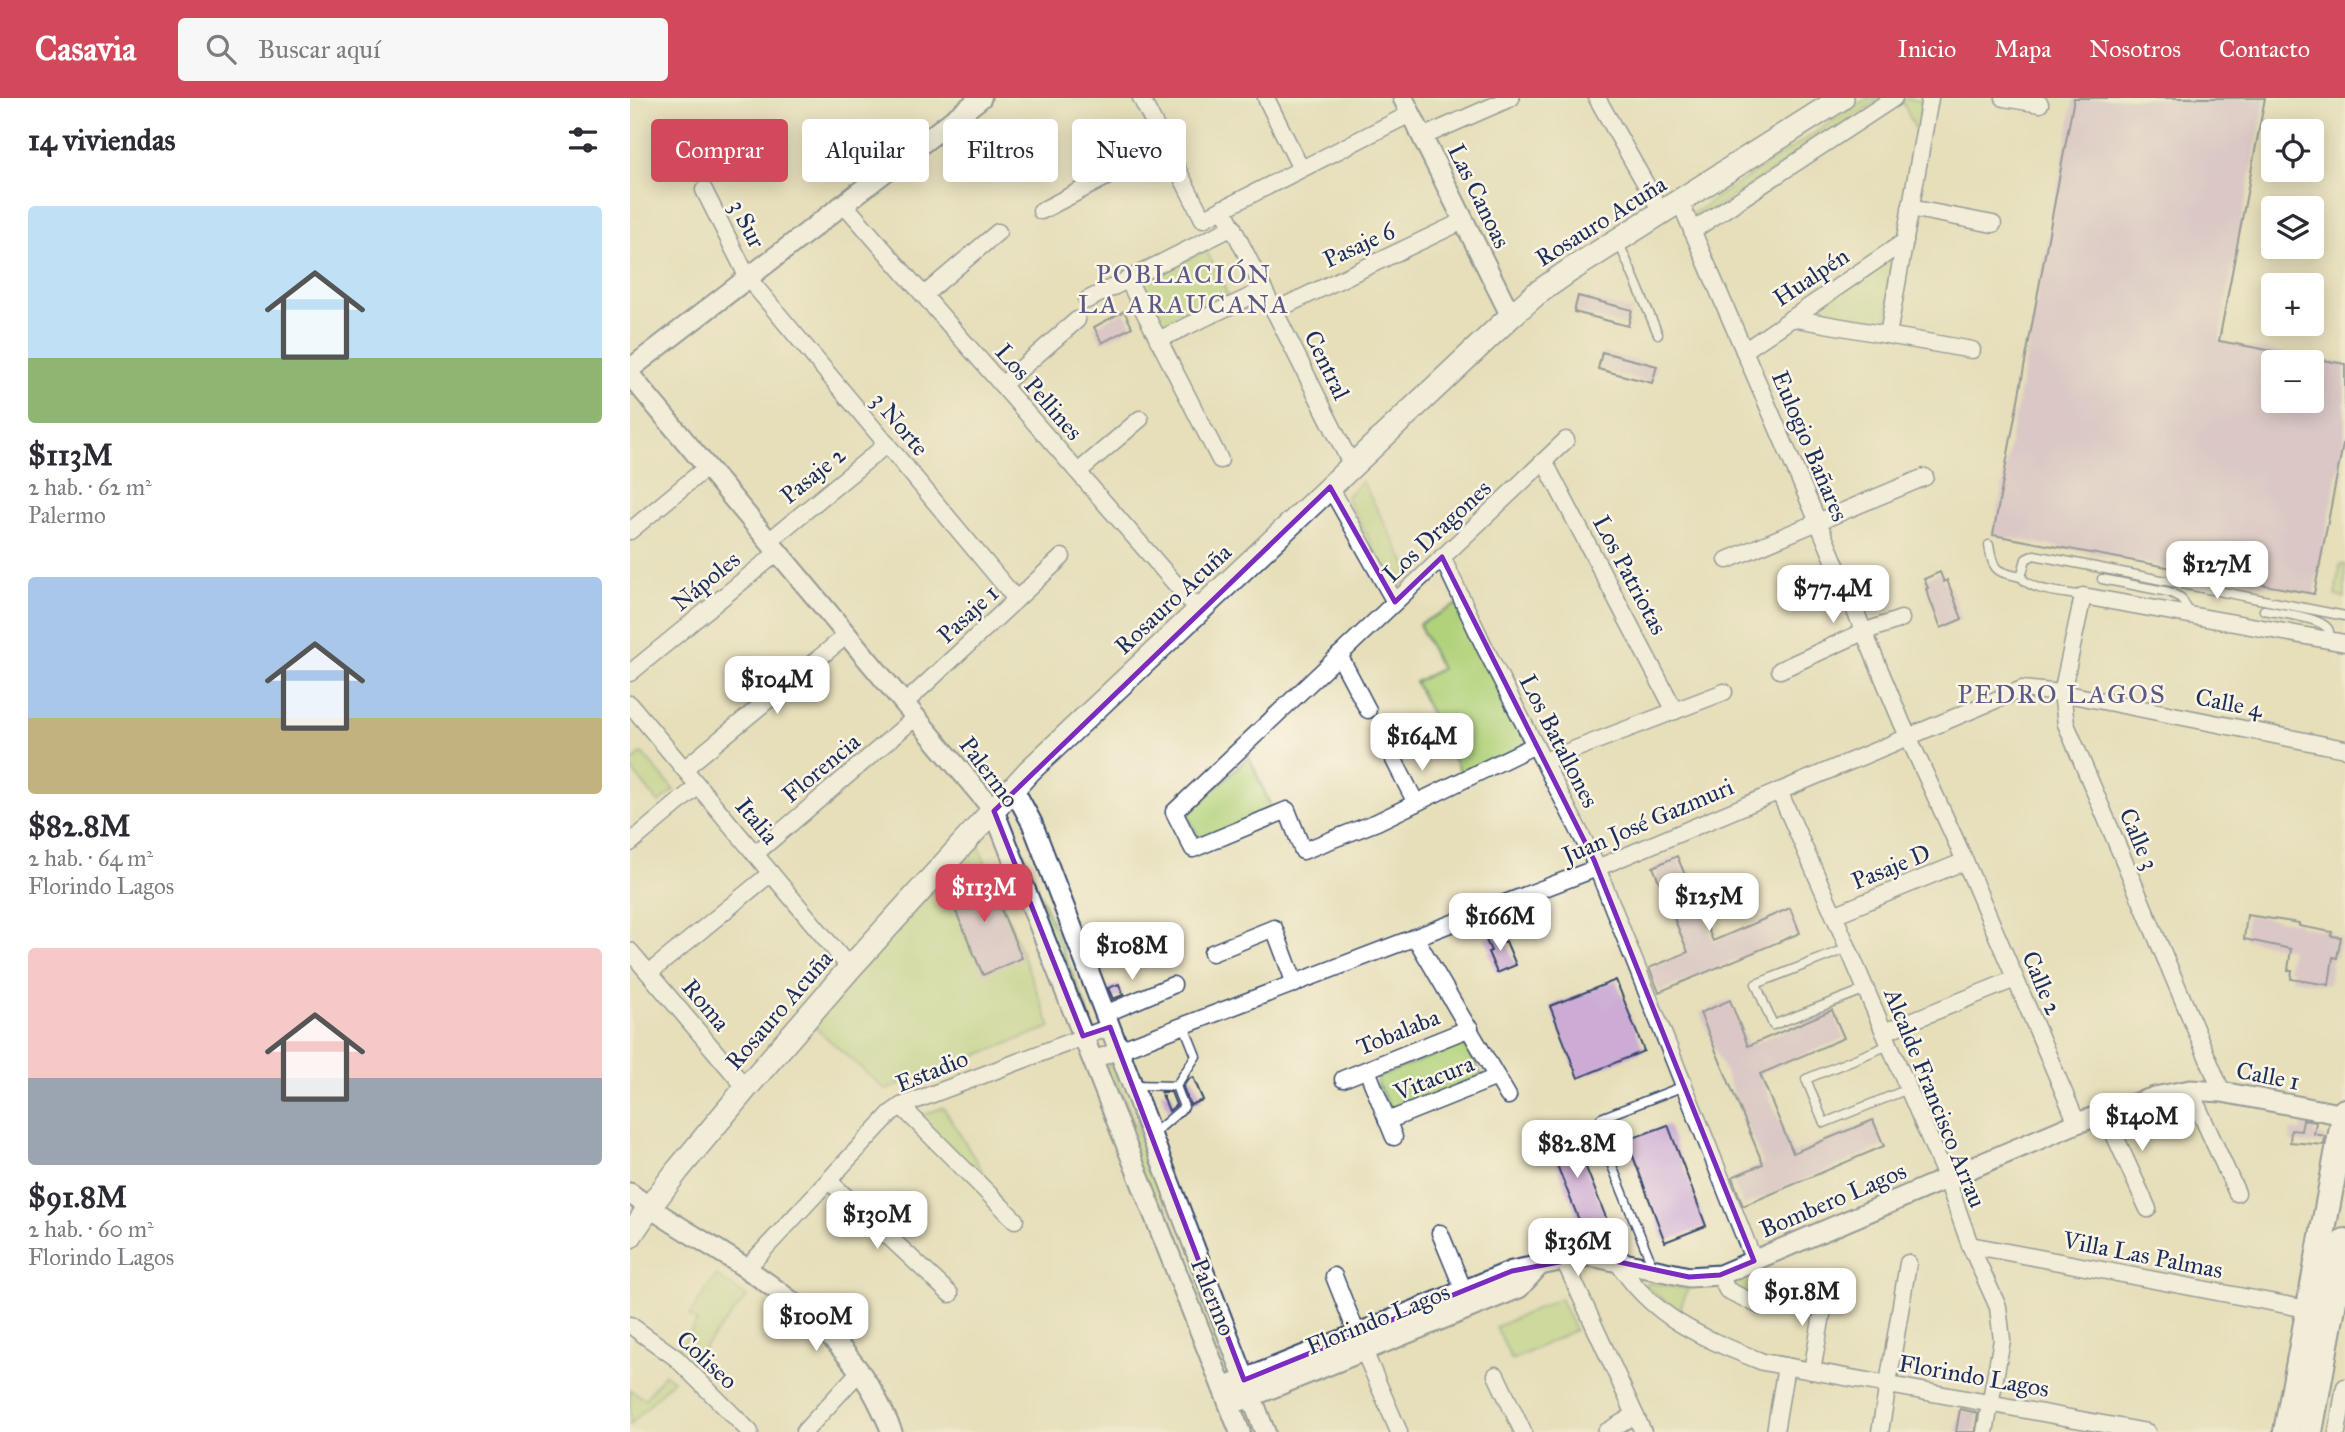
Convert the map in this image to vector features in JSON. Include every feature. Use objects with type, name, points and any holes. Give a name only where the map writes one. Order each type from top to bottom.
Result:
[{"type":"main road","name":"Rosauro Acuña","points":[[630,1236],[649,1208],[746,1088],[1013,788],[1511,316],[1549,285],[1842,98]]},
{"type":"main road","points":[[2286,1432],[2345,1114]]},
{"type":"main road","points":[[2310,1432],[2345,1241]]},
{"type":"street","points":[[630,369],[981,98]]},
{"type":"street","points":[[1141,98],[1152,119]]},
{"type":"street","points":[[1266,98],[1301,169]]},
{"type":"street","points":[[1422,137],[1511,98]]},
{"type":"street","name":"Eulogio Bañares","points":[[1597,98],[1671,208],[1692,231],[1908,737],[1965,861]]},
{"type":"street","points":[[1692,231],[1894,98]]},
{"type":"street","points":[[1888,335],[1930,98]]},
{"type":"street","points":[[2004,98],[2040,104]]},
{"type":"street","points":[[1184,182],[1203,219],[1301,169],[1406,106]]},
{"type":"street","name":"Las Canoas","points":[[1406,106],[1511,316]]},
{"type":"street","points":[[1041,211],[1097,182]]},
{"type":"street","name":"3 Sur","points":[[704,190],[748,278]]},
{"type":"street","name":"Los Pellines","points":[[844,204],[1199,611]]},
{"type":"street","name":"Central","points":[[1223,208],[1352,467]]},
{"type":"street","points":[[1910,208],[1993,224]]},
{"type":"street","name":"Pasaje 6","points":[[1274,311],[1463,221]]},
{"type":"street","points":[[1087,300],[1233,227]]},
{"type":"street","points":[[924,295],[998,232]]},
{"type":"street","name":"Hualpén","points":[[1744,351],[1905,241]]},
{"type":"street","name":"3 Norte","points":[[748,278],[1016,599]]},
{"type":"street","points":[[1128,280],[1220,460]]},
{"type":"street","points":[[1158,340],[1264,290]]},
{"type":"street","points":[[1791,318],[1972,349]]},
{"type":"street","points":[[1002,385],[1077,320]]},
{"type":"street","name":"Palermo","points":[[630,375],[994,811],[1240,1432]]},
{"type":"street","points":[[1078,472],[1140,419]]},
{"type":"street","name":"Los Dragones","points":[[1416,803],[1377,822],[1303,851],[1287,810],[1193,849],[1174,812],[1566,440]]},
{"type":"street","name":"Pasaje 2","points":[[773,547],[887,444]]},
{"type":"street","name":"Los Patriotas","points":[[1544,461],[1675,711]]},
{"type":"street","points":[[630,531],[707,467]]},
{"type":"street","points":[[1727,560],[1925,477]]},
{"type":"street","points":[[1330,487],[1395,602]]},
{"type":"street","name":"Nápoles","points":[[630,673],[773,547]]},
{"type":"street","name":"Pasaje 1","points":[[910,711],[1016,599],[1062,557]]},
{"type":"street","name":"Los Batallones","points":[[1443,557],[1485,648],[1597,868],[1754,1261]]},
{"type":"street","points":[[2083,596],[2338,641]]},
{"type":"street","name":"Calle 3","points":[[2083,596],[2062,693],[2066,724],[2222,1092]]},
{"type":"street","points":[[1780,670],[1863,632],[1901,619]]},
{"type":"street","points":[[684,769],[847,635]]},
{"type":"street","points":[[1339,655],[1367,710]]},
{"type":"street","name":"Juan José Gazmuri","points":[[1093,1060],[1597,868],[2022,689],[2062,693]]},
{"type":"street","points":[[1544,761],[1724,692]]},
{"type":"street","name":"Calle 4","points":[[2062,693],[2345,750]]},
{"type":"street","name":"Italia","points":[[630,704],[850,968]]},
{"type":"street","name":"Florencia","points":[[755,854],[910,711]]},
{"type":"street","points":[[1394,760],[1416,803],[1535,745]]},
{"type":"street","points":[[630,843],[698,786]]},
{"type":"street","name":"Palermo","points":[[1013,788],[1032,823],[1265,1432]]},
{"type":"street","name":"Alcalde Francisco Arrau","points":[[1779,791],[1946,1177],[1970,1245],[1998,1307],[2002,1340],[1985,1432]]},
{"type":"street","name":"Pasaje D","points":[[1834,915],[1965,861]]},
{"type":"street","name":"Calle 2","points":[[1965,861],[2077,1123]]},
{"type":"street","points":[[649,973],[771,873]]},
{"type":"street","points":[[1212,953],[1274,928],[1295,984]]},
{"type":"street","points":[[1416,937],[1508,1096]]},
{"type":"street","name":"Roma","points":[[630,950],[746,1088]]},
{"type":"street","points":[[1887,1038],[2015,978]]},
{"type":"street","points":[[1108,1020],[1173,985]]},
{"type":"street","name":"Estadio","points":[[746,1269],[891,1113],[1083,1036],[1108,1020]]},
{"type":"street","name":"Tobalaba","points":[[1343,1079],[1470,1028]]},
{"type":"street","points":[[1367,1070],[1394,1137]]},
{"type":"street","name":"Vitacura","points":[[1387,1121],[1497,1077]]},
{"type":"street","points":[[2190,1090],[2237,1193]]},
{"type":"street","name":"Calle 1","points":[[1946,1177],[2104,1112],[2190,1090],[2222,1092],[2345,1114]]},
{"type":"street","points":[[901,1107],[1015,1220]]},
{"type":"street","points":[[2104,1112],[2148,1209]]},
{"type":"street","name":"Bombero Lagos","points":[[1618,1261],[1689,1277],[1720,1275],[1946,1177]]},
{"type":"street","points":[[829,1181],[950,1294]]},
{"type":"street","points":[[630,1193],[649,1208],[746,1269],[795,1306],[860,1371],[892,1432]]},
{"type":"street","points":[[1440,1233],[1464,1291]]},
{"type":"street","name":"Villa Las Palmas","points":[[1970,1245],[2307,1310]]},
{"type":"street","name":"Florindo Lagos","points":[[1361,1342],[1464,1291],[1512,1271],[1591,1256],[1618,1261],[1631,1283],[1672,1320],[1714,1343],[1763,1362],[2123,1430],[2147,1432]]},
{"type":"street","points":[[1564,1260],[1643,1432]]},
{"type":"street","points":[[1880,1432],[1908,1263]]},
{"type":"street","name":"Florindo Lagos","points":[[1226,1397],[1361,1342],[1519,1289],[1538,1267]]},
{"type":"street","points":[[1720,1275],[1727,1290],[1760,1306]]},
{"type":"street","points":[[1334,1276],[1399,1432]]},
{"type":"street","points":[[1812,1371],[1826,1292]]},
{"type":"street","name":"Coliseo","points":[[630,1325],[676,1358],[750,1432]]},
{"type":"street","points":[[1775,1432],[1786,1366]]},
{"type":"street","points":[[804,1432],[860,1371]]},
{"type":"street","points":[[1496,1375],[1523,1432]]},
{"type":"street","points":[[2337,1432],[2345,1387]]},
{"type":"street","points":[[1606,1432],[1635,1415]]},
{"type":"lane","points":[[1618,241],[1658,334]]},
{"type":"lane","points":[[1989,545],[1992,564],[2001,573],[2021,577],[2025,582],[2038,587],[2083,596]]},
{"type":"lane","points":[[2021,577],[2026,559],[2034,555],[2345,616]]},
{"type":"lane","points":[[2102,579],[2169,593],[2180,598],[2191,615]]},
{"type":"lane","points":[[2264,610],[2322,624],[2338,641]]},
{"type":"lane","points":[[1848,948],[1756,984],[1773,1025],[1866,989]]},
{"type":"lane","points":[[1176,1086],[1196,1056],[1184,1026]]},
{"type":"lane","points":[[1887,1038],[1806,1079],[1824,1123],[1908,1089]]},
{"type":"lane","points":[[1132,1086],[1176,1086]]},
{"type":"lane","points":[[1151,1135],[1184,1107],[1176,1086]]},
{"type":"lane","points":[[1601,1118],[1684,1086]]},
{"type":"lane","points":[[1608,1156],[1654,1269]]},
{"type":"highlighted area","points":[[1330,487],[1395,602],[1442,557],[1594,860],[1754,1261],[1720,1275],[1689,1277],[1591,1256],[1512,1271],[1244,1380],[1110,1027],[1083,1036],[994,811]]},
{"type":"green space","points":[[1868,98],[1882,98],[1696,220],[1692,214]]},
{"type":"green space","points":[[1901,98],[1922,101],[1918,135]]},
{"type":"green space","points":[[1206,250],[1228,295],[1160,329],[1138,284]]},
{"type":"green space","points":[[1898,253],[1885,328],[1804,314]]},
{"type":"green space","points":[[1362,481],[1412,575],[1396,590],[1346,497]]},
{"type":"green space","points":[[2340,564],[2345,565],[2345,598],[2335,596]]},
{"type":"green space","points":[[1458,604],[1529,744],[1463,777],[1415,682],[1441,669],[1419,624]]},
{"type":"green space","points":[[642,753],[674,790],[659,803],[630,768],[630,764]]},
{"type":"green space","points":[[1249,757],[1272,809],[1200,841],[1187,813]]},
{"type":"green space","points":[[977,841],[1051,1027],[886,1090],[812,1025]]},
{"type":"green space","points":[[1022,849],[1091,1021],[1079,1026],[1010,854]]},
{"type":"green space","points":[[1460,1045],[1467,1047],[1481,1074],[1479,1080],[1393,1113],[1377,1083],[1378,1077]]},
{"type":"green space","points":[[1111,1064],[1232,1372],[1220,1377],[1098,1069]]},
{"type":"green space","points":[[943,1107],[1001,1201],[917,1118]]},
{"type":"green space","points":[[1755,1274],[1770,1308],[1732,1289],[1731,1285]]},
{"type":"green space","points":[[716,1276],[747,1297],[690,1364],[674,1355],[697,1322],[689,1316]]},
{"type":"green space","points":[[1648,1283],[1688,1289],[1679,1311],[1646,1287]]},
{"type":"green space","points":[[1560,1298],[1575,1330],[1512,1360],[1496,1327]]},
{"type":"green space","points":[[664,1374],[673,1380],[630,1425],[630,1390],[645,1399]]},
{"type":"building","points":[[2074,98],[2265,98],[2219,341],[2268,350],[2261,350],[2261,413],[2324,413],[2324,360],[2345,364],[2345,434],[2314,594],[1993,535]]},
{"type":"building","points":[[1578,296],[1632,310],[1628,326],[1574,312]]},
{"type":"building","points":[[1124,311],[1132,327],[1102,343],[1094,327]]},
{"type":"building","points":[[1602,352],[1657,366],[1652,383],[1598,369]]},
{"type":"building","points":[[1940,572],[1944,582],[1947,580],[1962,619],[1941,628],[1924,579]]},
{"type":"building","points":[[1677,856],[1713,941],[1790,908],[1800,933],[1659,992],[1649,968],[1688,952],[1653,867]]},
{"type":"building","points":[[986,874],[1022,958],[983,975],[947,891]]},
{"type":"building","points":[[2247,915],[2299,923],[2299,926],[2332,932],[2331,936],[2341,937],[2337,958],[2333,957],[2329,985],[2291,979],[2292,970],[2288,970],[2291,949],[2244,939]]},
{"type":"building","points":[[1500,932],[1516,965],[1497,973],[1485,938]]},
{"type":"building","points":[[1616,980],[1644,1051],[1578,1078],[1550,1006]]},
{"type":"building","points":[[1119,984],[1123,995],[1113,999],[1108,988]]},
{"type":"building","points":[[1730,1000],[1748,1046],[1832,1010],[1844,1038],[1760,1074],[1793,1153],[1873,1120],[1884,1146],[1743,1206],[1732,1177],[1763,1164],[1700,1013]]},
{"type":"building","points":[[1193,1077],[1203,1100],[1190,1105],[1183,1087],[1188,1079]]},
{"type":"building","points":[[1161,1092],[1171,1092],[1176,1105],[1169,1111]]},
{"type":"building","points":[[2303,1120],[2316,1122],[2314,1134],[2325,1136],[2324,1145],[2290,1142],[2291,1130],[2301,1131]]},
{"type":"building","points":[[1668,1125],[1706,1226],[1665,1242],[1627,1140]]},
{"type":"building","points":[[1571,1130],[1607,1220],[1583,1230],[1547,1140]]},
{"type":"building","points":[[1960,1409],[1978,1413],[1975,1432],[1956,1432]]},
{"type":"district","name":"POBLACIÓN LA ARAUCANA","points":[[1184,289]]},
{"type":"district","name":"PEDRO LAGOS","points":[[2062,694]]}]
